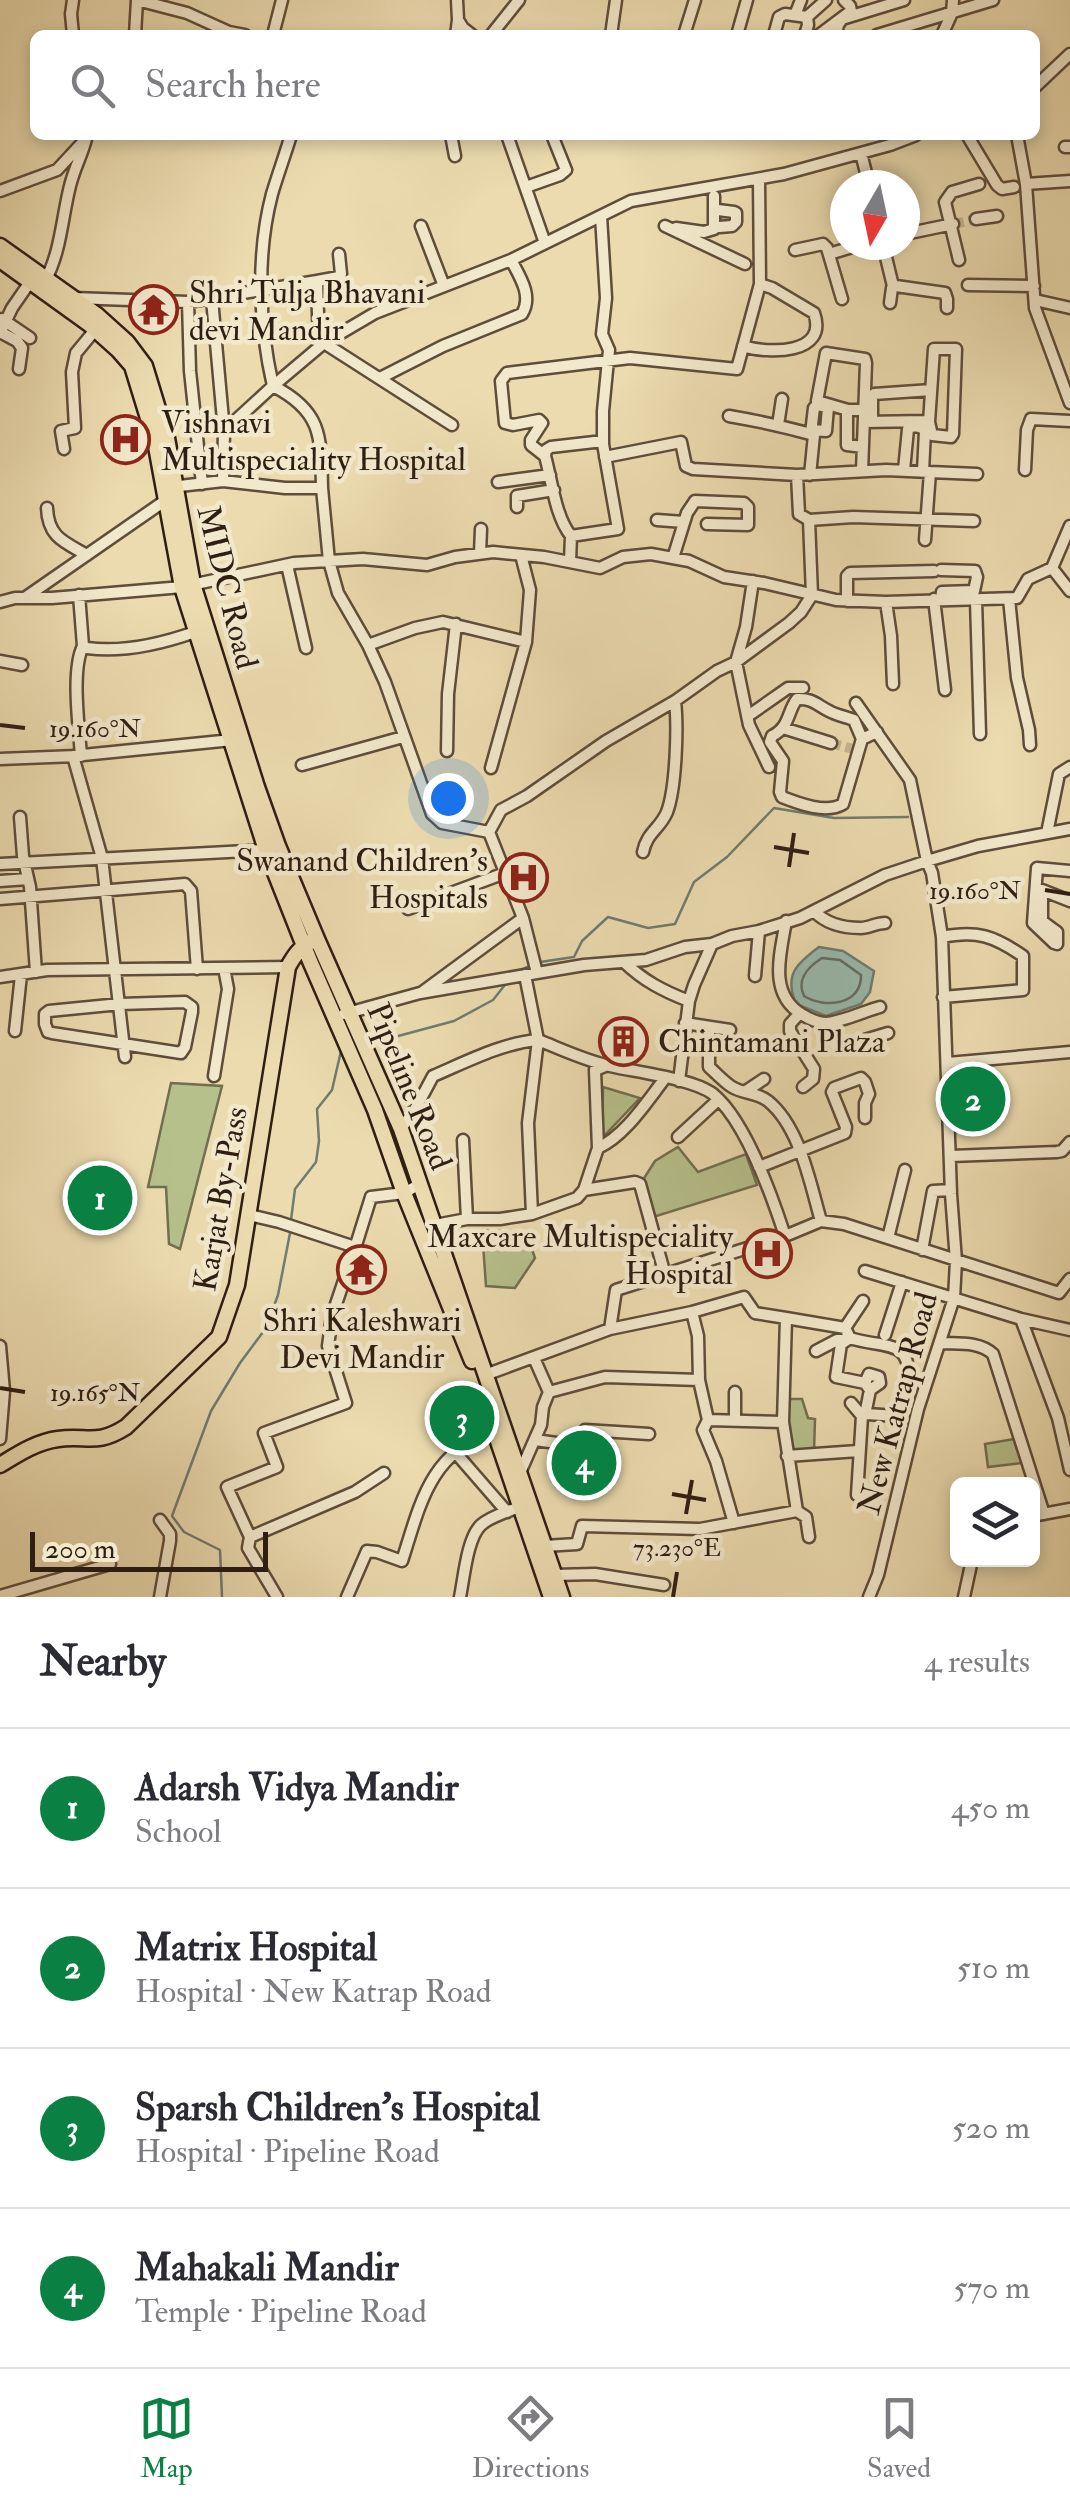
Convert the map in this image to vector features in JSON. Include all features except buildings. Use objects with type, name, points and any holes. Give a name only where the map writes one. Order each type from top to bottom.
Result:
[{"type":"main road","name":"MIDC Road","points":[[0,246],[132,366],[168,491],[195,632],[266,850],[311,942]]},
{"type":"main road","name":"MIDC Road","points":[[0,260],[96,315],[127,342],[145,366],[167,438],[168,491]]},
{"type":"main road","name":"MIDC Road","points":[[188,585],[311,942]]},
{"type":"main road","name":"Karjat By-Pass","points":[[0,1465],[39,1443],[112,1436],[219,1337],[237,1285],[288,967],[311,942]]},
{"type":"main road","name":"Pipeline Road","points":[[311,942],[342,1014],[404,1193],[477,1374],[513,1510],[551,1597]]},
{"type":"main road","name":"Pipeline Road","points":[[342,1014],[401,1128],[562,1597]]},
{"type":"street","points":[[73,0],[73,30]]},
{"type":"street","points":[[135,30],[137,0],[187,13],[225,30]]},
{"type":"street","points":[[274,30],[282,0]]},
{"type":"street","points":[[457,0],[457,30]]},
{"type":"street","points":[[494,30],[519,0]]},
{"type":"street","points":[[612,30],[616,0]]},
{"type":"street","points":[[686,30],[695,0]]},
{"type":"street","points":[[738,30],[747,0]]},
{"type":"street","points":[[801,0],[801,16],[808,24],[807,30]]},
{"type":"street","points":[[775,30],[779,17],[801,16],[826,0]]},
{"type":"street","points":[[826,30],[851,11],[844,0]]},
{"type":"street","points":[[837,30],[842,20],[904,0]]},
{"type":"street","points":[[944,30],[953,0]]},
{"type":"street","points":[[894,30],[993,0]]},
{"type":"street","points":[[458,20],[466,30]]},
{"type":"street","points":[[1040,82],[1070,54]]},
{"type":"street","points":[[0,191],[56,170],[84,140]]},
{"type":"street","points":[[1,326],[52,268],[69,192],[86,140]]},
{"type":"street","points":[[273,386],[264,348],[262,258],[272,196],[290,140]]},
{"type":"street","points":[[451,140],[455,156]]},
{"type":"street","points":[[509,140],[545,243]]},
{"type":"street","points":[[526,187],[560,176],[566,170],[554,140]]},
{"type":"street","points":[[865,140],[867,170]]},
{"type":"street","points":[[224,431],[322,345],[375,314],[511,260],[632,201],[719,191],[900,140]]},
{"type":"street","points":[[970,140],[1002,189],[1070,181]]},
{"type":"street","points":[[1017,140],[1034,300],[1070,403]]},
{"type":"street","points":[[545,456],[531,444],[541,427],[539,420],[513,425],[505,422],[501,381],[507,374],[630,358],[737,370],[760,284],[760,179]]},
{"type":"street","points":[[959,260],[945,202],[952,192],[978,184]]},
{"type":"street","points":[[719,191],[719,252]]},
{"type":"street","points":[[571,536],[618,529],[603,441],[609,350],[602,334],[606,298],[601,216]]},
{"type":"street","points":[[976,220],[997,216]]},
{"type":"street","points":[[719,218],[714,228],[704,232],[665,226],[745,264]]},
{"type":"street","points":[[920,231],[952,224]]},
{"type":"street","points":[[421,226],[444,286]]},
{"type":"street","points":[[795,250],[822,244],[829,254],[842,300]]},
{"type":"street","points":[[72,298],[188,302],[212,299],[339,277],[340,254]]},
{"type":"street","points":[[380,378],[443,346],[522,314],[527,296],[511,260]]},
{"type":"street","points":[[887,260],[893,286],[890,303]]},
{"type":"street","points":[[317,281],[322,345]]},
{"type":"street","points":[[743,346],[765,350],[795,348],[807,344],[816,327],[814,313],[806,306],[760,284]]},
{"type":"street","points":[[968,285],[1034,286]]},
{"type":"street","points":[[893,286],[945,293],[947,308]]},
{"type":"street","points":[[212,299],[224,431],[223,481]]},
{"type":"street","points":[[1034,300],[1070,308]]},
{"type":"street","points":[[188,302],[190,371],[202,484]]},
{"type":"street","points":[[1,326],[30,338]]},
{"type":"street","points":[[1,326],[22,348],[19,369]]},
{"type":"street","points":[[64,449],[61,431],[75,428],[72,372],[76,353],[95,330]]},
{"type":"street","points":[[322,345],[452,426]]},
{"type":"street","points":[[934,349],[956,349],[953,434],[932,436],[929,422],[934,349]]},
{"type":"street","points":[[867,418],[865,359],[826,353],[817,401],[867,418],[929,422]]},
{"type":"street","points":[[273,386],[293,396],[309,411],[318,431],[329,562],[338,592],[385,682],[432,814],[442,823],[490,832]]},
{"type":"street","points":[[862,471],[872,396],[931,390]]},
{"type":"street","points":[[778,426],[782,399]]},
{"type":"street","points":[[848,410],[848,445],[863,447]]},
{"type":"street","points":[[730,416],[812,434],[821,440],[822,452]]},
{"type":"street","points":[[1025,470],[1027,430],[1032,419],[1070,421]]},
{"type":"street","points":[[904,470],[908,429],[921,428],[925,431],[925,540]]},
{"type":"street","points":[[810,475],[812,434]]},
{"type":"street","points":[[570,561],[571,536],[561,517],[546,450],[603,441]]},
{"type":"street","points":[[605,457],[681,442],[686,466],[693,468],[796,475],[904,470],[978,474]]},
{"type":"street","points":[[498,482],[550,475]]},
{"type":"street","points":[[796,475],[799,514],[809,520],[853,517],[974,521]]},
{"type":"street","points":[[25,598],[168,491],[223,481],[322,488]]},
{"type":"street","points":[[517,507],[518,496],[554,490]]},
{"type":"street","points":[[673,558],[695,501],[744,502],[748,507],[748,525],[707,524]]},
{"type":"street","points":[[46,508],[47,524],[53,532],[87,554]]},
{"type":"street","points":[[657,520],[684,522]]},
{"type":"street","points":[[532,1214],[528,1123],[538,1040],[531,969],[522,918],[490,832],[501,810],[736,662],[789,623],[812,595],[809,520]]},
{"type":"street","points":[[0,602],[188,585],[287,565],[363,559],[427,565],[493,552],[600,568],[623,558],[652,554],[689,562],[724,576],[846,601],[1017,598],[1028,579],[1052,568],[1070,526]]},
{"type":"street","points":[[480,554],[481,529]]},
{"type":"street","points":[[491,768],[526,642],[530,590],[521,554]]},
{"type":"street","points":[[287,565],[306,648]]},
{"type":"street","points":[[1052,568],[1070,591]]},
{"type":"street","points":[[846,601],[850,572],[975,571],[974,591],[942,592],[937,599],[945,690]]},
{"type":"street","points":[[754,581],[736,662],[749,725],[769,768]]},
{"type":"street","points":[[78,756],[77,671],[83,646],[79,596]]},
{"type":"street","points":[[1009,598],[1017,678],[1030,746]]},
{"type":"street","points":[[976,600],[980,734]]},
{"type":"street","points":[[886,602],[892,684]]},
{"type":"street","points":[[368,645],[432,623],[456,624],[526,642]]},
{"type":"street","points":[[447,751],[448,694],[456,624]]},
{"type":"street","points":[[83,646],[93,650],[136,648],[195,632]]},
{"type":"street","points":[[0,661],[22,665]]},
{"type":"street","points":[[748,716],[788,688],[804,688]]},
{"type":"street","points":[[798,698],[820,703],[825,710],[854,720],[858,746],[843,804],[838,808],[828,810],[782,797],[782,761],[770,742],[783,728],[798,698]]},
{"type":"street","points":[[643,852],[649,834],[666,814],[671,796],[677,732],[675,701]]},
{"type":"street","name":"New Katrap Road","points":[[856,703],[910,780],[926,861],[932,873],[942,936],[956,1261],[954,1298],[918,1409],[870,1597]]},
{"type":"street","points":[[783,728],[830,743]]},
{"type":"street","points":[[858,746],[876,732]]},
{"type":"street","points":[[302,765],[403,737]]},
{"type":"street","points":[[0,760],[232,740]]},
{"type":"street","points":[[78,756],[74,756],[102,858],[126,1057]]},
{"type":"street","points":[[1046,833],[1060,774],[1070,767]]},
{"type":"street","points":[[20,817],[18,865],[30,897],[36,972]]},
{"type":"street","points":[[342,1014],[531,969],[646,960],[712,944],[800,918],[885,875],[926,861],[978,846],[1070,829]]},
{"type":"street","points":[[0,865],[266,850]]},
{"type":"street","points":[[1070,870],[1037,868],[1033,922],[1046,938],[1070,933]]},
{"type":"street","points":[[408,909],[505,873]]},
{"type":"street","points":[[0,881],[26,880]]},
{"type":"street","points":[[0,899],[188,885],[192,892],[197,969]]},
{"type":"street","points":[[1070,901],[1042,890],[1042,921],[1057,938],[1070,945]]},
{"type":"street","points":[[814,911],[833,924],[864,928],[885,923]]},
{"type":"street","points":[[420,993],[522,918]]},
{"type":"street","points":[[786,921],[779,982],[782,996],[790,1006],[808,1018],[827,1022],[880,1007]]},
{"type":"street","points":[[755,976],[758,931]]},
{"type":"street","points":[[942,936],[991,936],[1023,956],[1024,964],[1023,990],[943,997]]},
{"type":"street","points":[[679,1082],[689,1001],[712,944]]},
{"type":"street","points":[[624,962],[651,984],[689,1001]]},
{"type":"street","points":[[0,977],[36,972],[288,967]]},
{"type":"street","points":[[214,1076],[228,989],[224,968]]},
{"type":"street","points":[[15,1030],[21,975]]},
{"type":"street","points":[[185,1002],[192,1007],[185,1048],[180,1053],[124,1043],[48,1032],[45,1014],[120,1004],[185,1002]]},
{"type":"street","points":[[800,1013],[790,1024],[790,1031],[814,1068],[814,1079],[803,1087]]},
{"type":"street","points":[[827,1022],[832,1043],[838,1048],[888,1033]]},
{"type":"street","points":[[685,1024],[730,1030]]},
{"type":"street","points":[[709,1027],[709,1066],[734,1089],[760,1095],[772,1103],[801,1150],[821,1221]]},
{"type":"street","points":[[401,1128],[433,1076],[490,1052],[538,1040],[606,1066],[666,1077],[710,1092],[732,1114],[768,1182],[785,1236]]},
{"type":"street","points":[[948,1063],[1070,1052]]},
{"type":"street","points":[[434,1225],[532,1214],[576,1198],[584,1190],[598,1148],[595,1070],[606,1066]]},
{"type":"street","points":[[598,1148],[636,1115],[666,1077]]},
{"type":"street","points":[[759,1168],[845,1133],[834,1088],[861,1078],[866,1082],[869,1094],[865,1118]]},
{"type":"street","points":[[746,1091],[764,1080]]},
{"type":"street","points":[[678,1137],[718,1100]]},
{"type":"street","points":[[462,1140],[468,1219]]},
{"type":"street","points":[[951,1156],[1057,1152],[1070,1142]]},
{"type":"street","points":[[888,1238],[905,1170]]},
{"type":"street","points":[[278,1597],[248,1548],[250,1538],[228,1487],[276,1467],[264,1433],[346,1403],[328,1346],[332,1316],[371,1196],[404,1193],[420,1184]]},
{"type":"street","points":[[584,1190],[640,1184],[665,1274]]},
{"type":"street","points":[[922,1250],[934,1192],[951,1190]]},
{"type":"street","points":[[249,1215],[356,1245]]},
{"type":"street","points":[[610,1329],[616,1290],[821,1221],[844,1224],[1059,1293],[1070,1279]]},
{"type":"street","points":[[865,1271],[1070,1330]]},
{"type":"street","points":[[884,1335],[902,1282]]},
{"type":"street","points":[[485,1375],[610,1329],[744,1297],[756,1313],[786,1318],[847,1335],[896,1348],[908,1360],[910,1370],[904,1408],[898,1415],[867,1414],[867,1387],[836,1376],[842,1344],[847,1335],[863,1301]]},
{"type":"street","points":[[692,1312],[698,1336],[699,1380],[708,1420],[703,1430],[734,1523]]},
{"type":"street","points":[[786,1318],[783,1422],[796,1511]]},
{"type":"street","points":[[1022,1318],[1064,1417],[1070,1470]]},
{"type":"street","points":[[816,1351],[847,1335]]},
{"type":"street","points":[[940,1343],[976,1345],[993,1354],[1027,1477]]},
{"type":"street","points":[[0,1346],[4,1391],[0,1440]]},
{"type":"street","points":[[519,1476],[541,1426],[542,1407],[549,1392],[534,1358]]},
{"type":"street","points":[[549,1392],[605,1377],[699,1380]]},
{"type":"street","points":[[734,1420],[735,1392]]},
{"type":"street","points":[[851,1403],[862,1416],[857,1495]]},
{"type":"street","points":[[708,1420],[783,1422]]},
{"type":"street","points":[[347,1597],[367,1551],[402,1562],[428,1483],[465,1443],[493,1430]]},
{"type":"street","points":[[535,1440],[568,1446],[585,1430],[649,1434]]},
{"type":"street","points":[[455,1452],[513,1510],[477,1529],[460,1597]]},
{"type":"street","points":[[787,1456],[858,1452]]},
{"type":"street","points":[[250,1538],[354,1492],[384,1473]]},
{"type":"street","points":[[1040,1515],[1070,1509]]},
{"type":"street","points":[[544,1546],[577,1544],[582,1526],[700,1529],[796,1511],[806,1517],[809,1537]]},
{"type":"street","points":[[160,1520],[170,1534],[160,1597]]},
{"type":"street","points":[[0,1596],[110,1564]]},
{"type":"street","points":[[964,1597],[970,1567]]},
{"type":"street","points":[[554,1575],[606,1576],[664,1585]]},
{"type":"green space","points":[[171,1083],[222,1086],[180,1249],[169,1244],[166,1187],[148,1187]]},
{"type":"green space","points":[[603,1087],[640,1098],[602,1138]]},
{"type":"green space","points":[[678,1147],[698,1172],[746,1154],[757,1185],[650,1218],[641,1183],[655,1161]]},
{"type":"green space","points":[[482,1230],[526,1232],[535,1258],[515,1288],[486,1286]]},
{"type":"green space","points":[[785,1399],[802,1399],[808,1418],[815,1419],[814,1452],[789,1453]]},
{"type":"green space","points":[[1019,1438],[1022,1463],[988,1467],[985,1444]]},
{"type":"water","points":[[819,947],[843,951],[874,971],[870,992],[861,1004],[826,1016],[796,1004],[791,985],[794,971]]},
{"type":"waterway","points":[[540,962],[574,957],[582,941],[608,917],[648,928],[675,924],[694,882],[727,857],[774,808],[834,818],[908,817]]},
{"type":"waterway","points":[[516,972],[532,965]]},
{"type":"waterway","points":[[372,1043],[454,1021],[493,1000],[508,981]]},
{"type":"waterway","points":[[291,1220],[295,1189],[316,1162],[317,1109],[332,1090],[341,1051]]},
{"type":"waterway","points":[[222,1597],[220,1550],[184,1532],[172,1516],[211,1411],[266,1328],[278,1295],[291,1228]]},
{"type":"tunnel","points":[[954,224],[976,219]]},
{"type":"tunnel","points":[[831,743],[853,749]]},
{"type":"place","name":"Shri Tulja Bhavani devi Mandir","points":[[154,310]]},
{"type":"place","name":"Vishnavi Multispeciality Hospital","points":[[126,440]]},
{"type":"place","name":"Swanand Children's Hospitals","points":[[523,878]]},
{"type":"place","name":"Chintamani Plaza","points":[[623,1041]]},
{"type":"place","name":"Matrix Hospital","points":[[973,1099]]},
{"type":"place","name":"Adarsh Vidya Mandir","points":[[100,1198]]},
{"type":"place","name":"Maxcare Multispeciality Hospital","points":[[768,1254]]},
{"type":"place","name":"Shri Kaleshwari Devi Mandir","points":[[362,1270]]},
{"type":"place","name":"Sparsh Children's Hospital","points":[[462,1418]]},
{"type":"place","name":"Mahakali Mandir","points":[[584,1463]]}]
